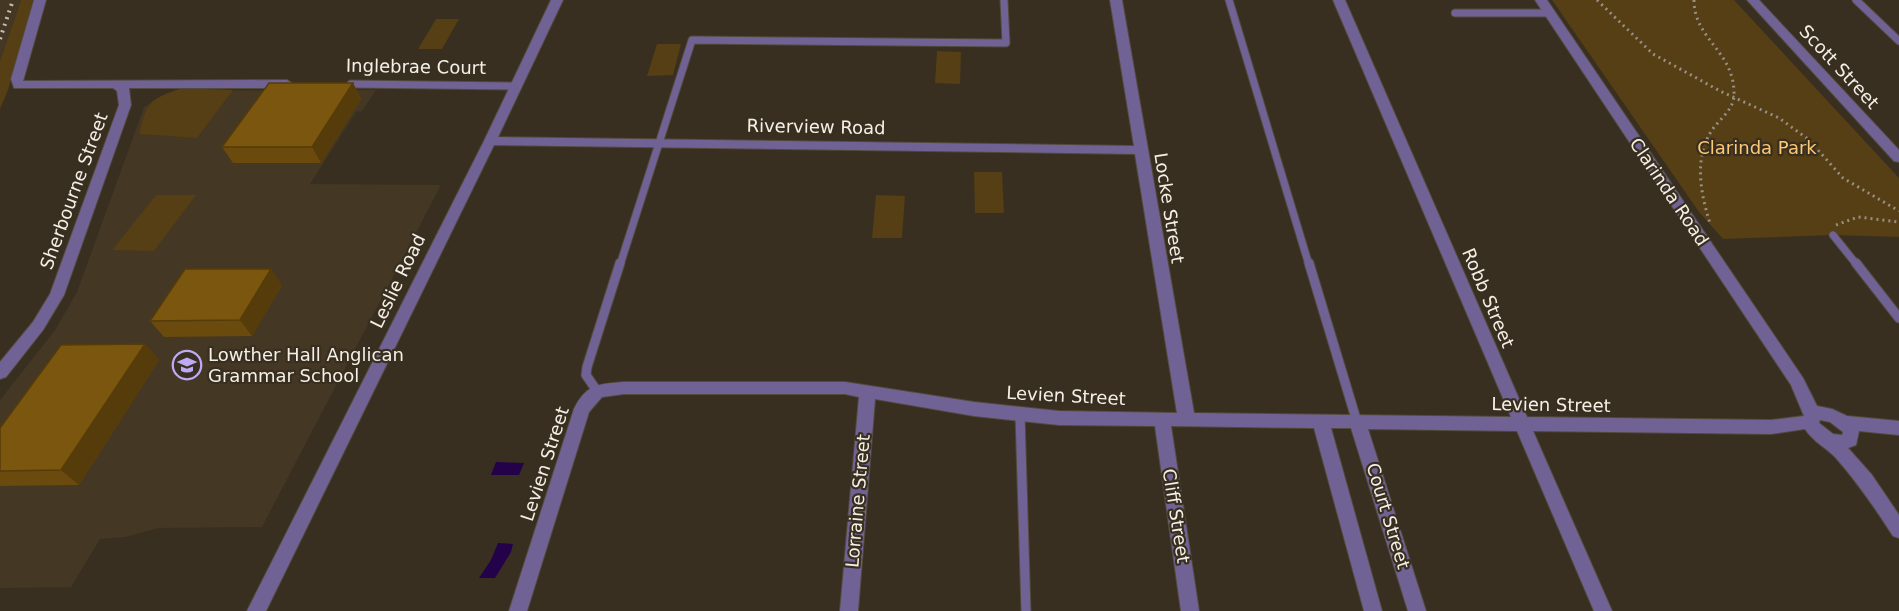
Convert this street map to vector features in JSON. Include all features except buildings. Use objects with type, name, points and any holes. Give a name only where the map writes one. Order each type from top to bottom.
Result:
[{"type":"street","name":"Sherbourne Street","points":[[0,373],[38,326],[57,295],[125,105],[123,89],[114,84],[18,85],[17,79],[40,0]]},
{"type":"street","name":"Leslie Road","points":[[256,611],[490,141],[557,0]]},
{"type":"street","name":"Locke Street","points":[[1116,0],[1187,421]]},
{"type":"street","name":"Robb Street","points":[[1339,0],[1603,611]]},
{"type":"street","name":"Clarinda Road","points":[[1541,0],[1899,530]]},
{"type":"street","name":"Scott Street","points":[[1753,0],[1899,158]]},
{"type":"street","points":[[114,84],[296,84]]},
{"type":"street","points":[[125,105],[140,95],[171,85]]},
{"type":"street","name":"Riverview Road","points":[[490,141],[1142,150]]},
{"type":"street","name":"Levien Street","points":[[518,611],[582,409],[597,391],[624,388],[818,387],[868,391],[1020,415],[1187,421],[1894,428]]},
{"type":"street","name":"Lorraine Street","points":[[849,611],[868,391]]},
{"type":"street","name":"Cliff Street","points":[[1162,420],[1190,611]]},
{"type":"street","points":[[1321,422],[1373,611]]},
{"type":"street","name":"Court Street","points":[[1357,422],[1418,611]]},
{"type":"lane","points":[[597,391],[586,375],[587,367],[692,40],[1006,43],[1004,0]]},
{"type":"lane","points":[[1229,0],[1357,422]]},
{"type":"lane","points":[[1856,0],[1899,41]]},
{"type":"lane","points":[[1455,13],[1550,13]]},
{"type":"lane","name":"Inglebrae Court","points":[[346,84],[516,86]]},
{"type":"lane","points":[[1833,235],[1899,318]]},
{"type":"lane","points":[[1020,415],[1026,611]]},
{"type":"path","points":[[1597,0],[1653,54],[1779,118],[1796,129],[1843,178],[1899,211]]},
{"type":"path","points":[[1694,0],[1694,15],[1730,68],[1734,96],[1730,108],[1712,130],[1700,163],[1699,181],[1713,228]]},
{"type":"path","points":[[1833,235],[1835,225],[1843,219],[1874,218],[1899,222]]},
{"type":"shaded area","points":[[0,0],[21,0],[0,61]]},
{"type":"shaded area","name":"Lowther Hall Anglican Grammar School","points":[[376,90],[362,111],[356,112],[310,184],[441,185],[262,527],[158,528],[125,537],[100,539],[71,587],[0,588],[0,400],[55,330],[77,292],[144,107],[163,95],[180,91]]},
{"type":"shaded area","points":[[496,462],[524,463],[519,475],[491,475]]},
{"type":"shaded area","points":[[498,543],[513,544],[511,552],[495,578],[479,578],[491,560]]},
{"type":"green space","points":[[21,0],[33,0],[8,90],[0,109],[0,61]]},
{"type":"green space","name":"Clarinda Park","points":[[1552,0],[1734,0],[1899,178],[1899,237],[1833,235],[1723,239],[1699,212]]},
{"type":"green space","points":[[436,19],[459,19],[442,49],[418,49]]},
{"type":"green space","points":[[657,44],[681,44],[673,75],[647,76]]},
{"type":"green space","points":[[937,51],[961,52],[960,84],[935,83]]},
{"type":"green space","points":[[182,88],[233,90],[197,138],[139,134],[145,114],[152,103],[163,95]]},
{"type":"green space","points":[[974,172],[1002,172],[1004,213],[975,213]]},
{"type":"green space","points":[[156,195],[196,195],[154,251],[112,250]]},
{"type":"green space","points":[[876,195],[905,196],[902,238],[872,238]]},
{"type":"railway","points":[[0,39],[13,0]]},
{"type":"place","name":"Lowther Hall Anglican Grammar School","points":[[187,365]]}]
